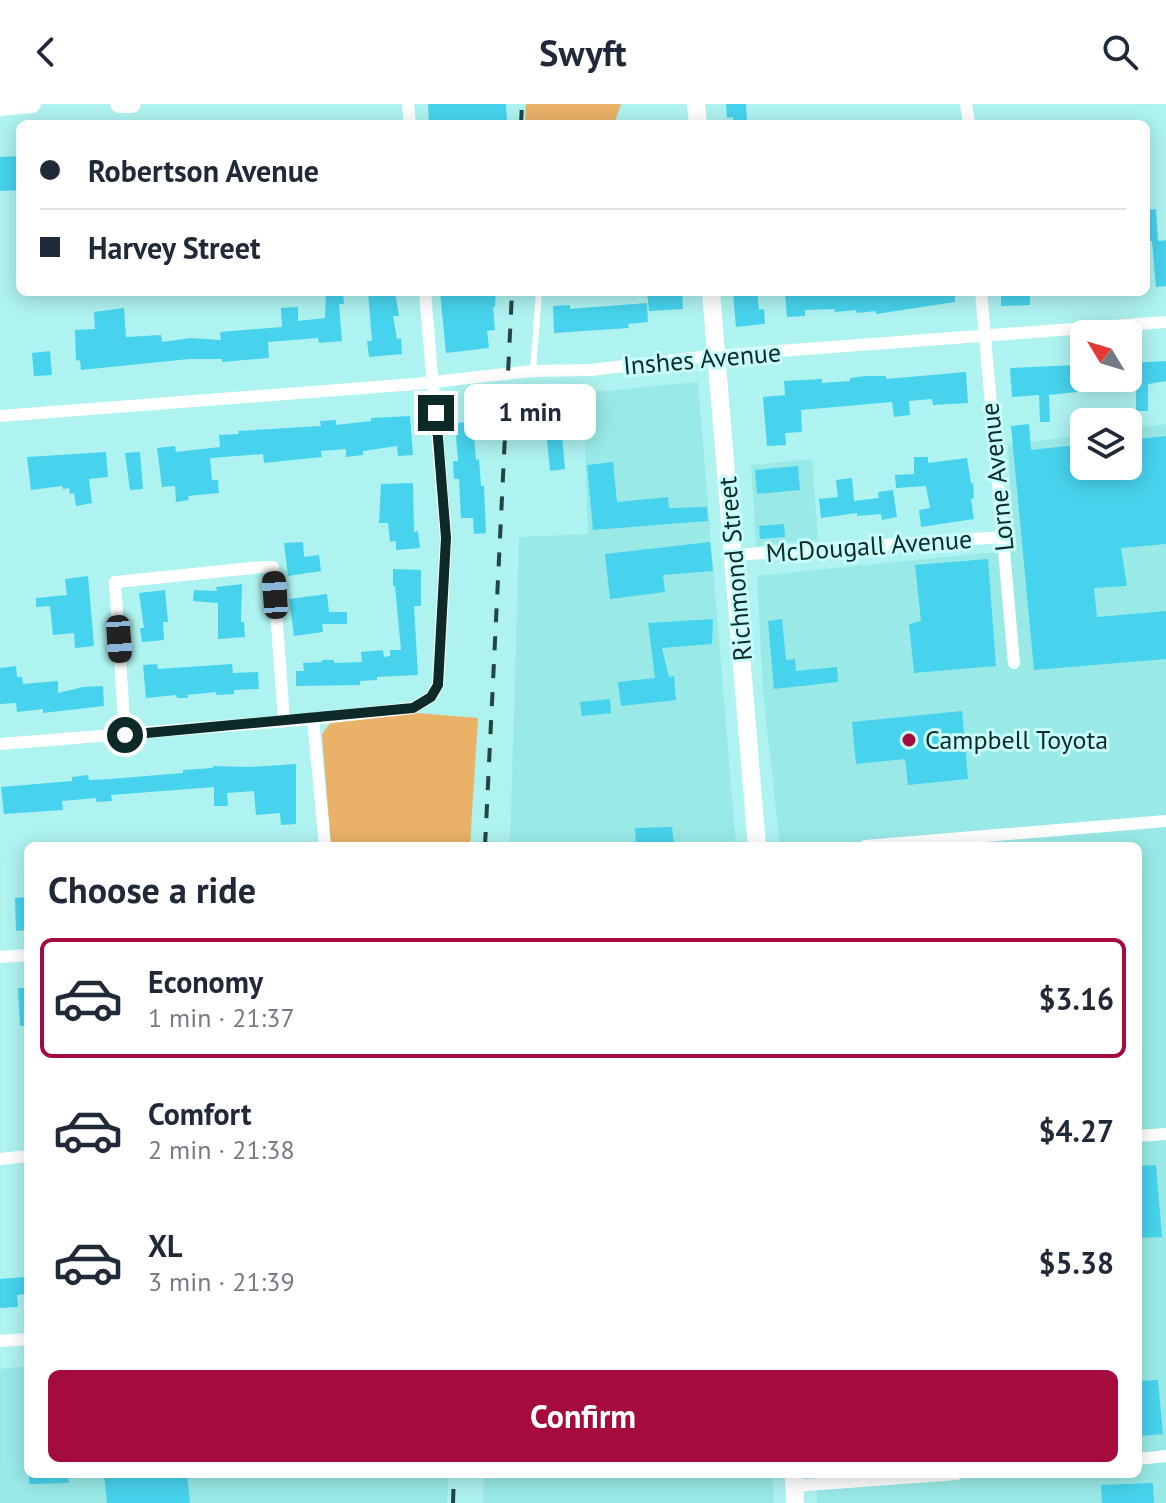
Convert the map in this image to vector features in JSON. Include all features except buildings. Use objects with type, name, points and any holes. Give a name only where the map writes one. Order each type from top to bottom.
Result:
[{"type":"main road","points":[[0,107],[32,104]]},
{"type":"main road","points":[[119,104],[132,104]]},
{"type":"main road","name":"Richmond Street","points":[[711,296],[757,842]]},
{"type":"street","points":[[0,744],[313,719],[413,708],[431,697],[438,685],[446,538],[425,296]]},
{"type":"street","name":"Lorne Avenue","points":[[981,296],[1014,663]]},
{"type":"street","name":"Inshes Avenue","points":[[0,416],[1166,322]]},
{"type":"street","name":"McDougall Avenue","points":[[734,555],[1004,537]]},
{"type":"street","points":[[125,735],[115,582],[273,567],[284,721]]},
{"type":"street","points":[[313,719],[325,842]]},
{"type":"street","points":[[910,842],[1166,821]]},
{"type":"street","points":[[0,957],[24,955]]},
{"type":"street","points":[[1142,1136],[1166,1134]]},
{"type":"street","points":[[0,1159],[24,1156]]},
{"type":"street","points":[[0,1341],[24,1339]]},
{"type":"street","points":[[1142,1459],[1166,1456]]},
{"type":"street","points":[[794,1488],[910,1478]]},
{"type":"lane","points":[[533,371],[539,296]]},
{"type":"shaded area","points":[[526,104],[621,104],[615,120],[525,120]]},
{"type":"shaded area","points":[[698,382],[736,842],[510,842],[519,537],[588,534],[583,393]]},
{"type":"shaded area","points":[[1166,424],[1166,1503],[817,1503],[816,1478],[1142,1478],[1142,842],[780,842],[763,693],[757,576],[1014,550],[1008,445],[1070,437],[1070,480],[1142,480],[1142,427]]},
{"type":"shaded area","points":[[812,459],[818,540],[756,546],[751,465]]},
{"type":"shaded area","points":[[417,713],[478,718],[470,842],[331,842],[322,734],[331,722]]},
{"type":"shaded area","points":[[24,1366],[24,1478],[449,1478],[447,1503],[0,1503],[0,1369]]},
{"type":"shaded area","points":[[484,1478],[773,1478],[774,1503],[483,1503]]},
{"type":"railway","points":[[521,120],[522,104]]},
{"type":"railway","points":[[485,842],[512,296]]},
{"type":"railway","points":[[453,1503],[454,1478]]},
{"type":"place","name":"Campbell Toyota","points":[[909,740]]},
{"type":"route","points":[[125,735],[413,708],[431,697],[438,685],[446,538],[436,413]]}]
